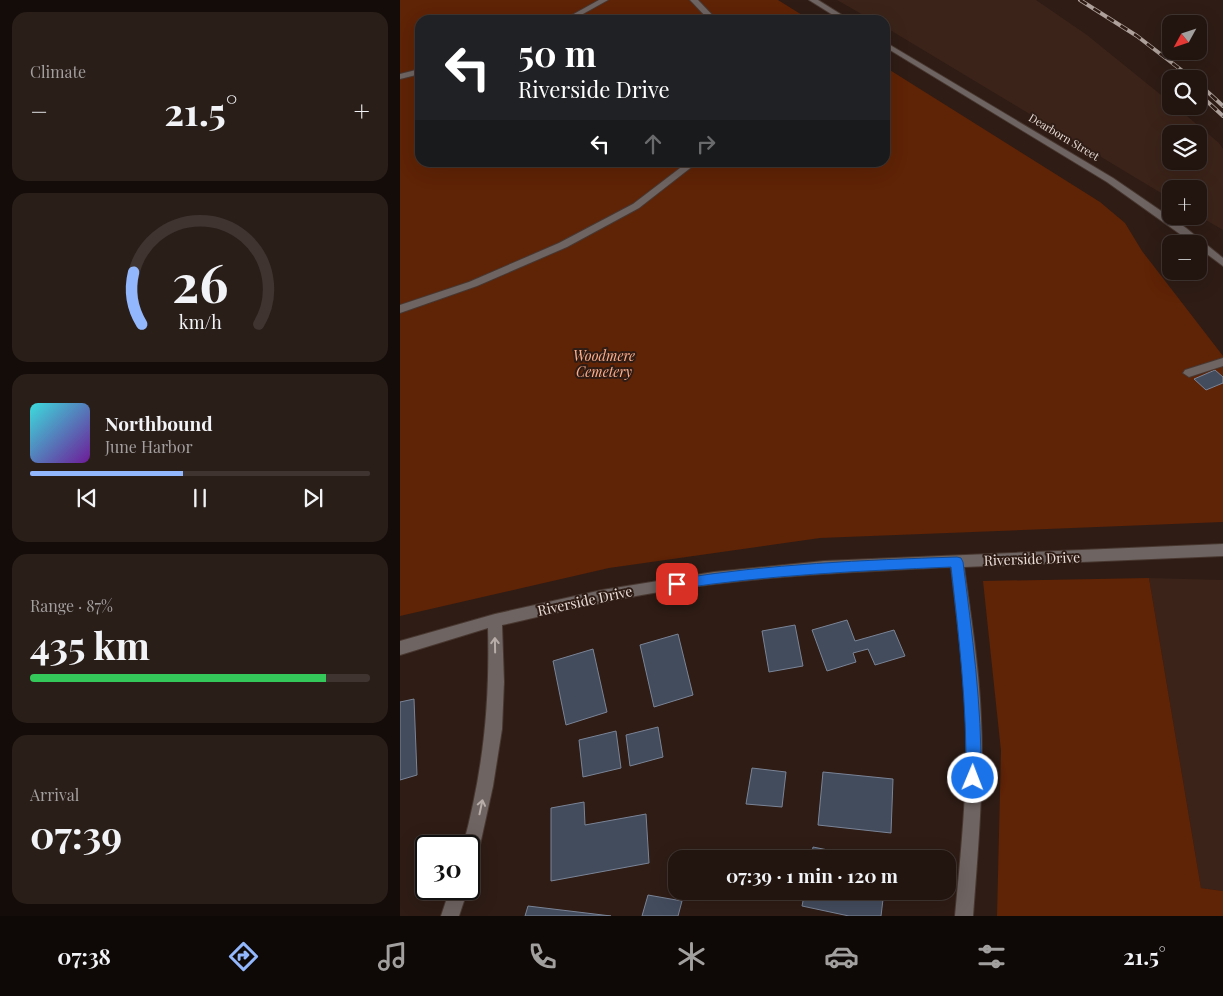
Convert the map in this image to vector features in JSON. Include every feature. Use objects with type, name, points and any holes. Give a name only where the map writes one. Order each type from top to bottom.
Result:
[{"type":"street","points":[[576,15],[604,0]]},
{"type":"street","points":[[694,0],[708,15]]},
{"type":"street","points":[[812,0],[838,15]]},
{"type":"street","name":"Dearborn Street","points":[[890,47],[1110,180],[1183,230],[1223,263]]},
{"type":"street","points":[[400,77],[415,72]]},
{"type":"street","points":[[400,309],[472,284],[563,245],[636,206],[687,167]]},
{"type":"street","points":[[1189,373],[1223,362]]},
{"type":"street","name":"Riverside Drive","points":[[400,648],[495,620],[602,596],[714,578],[824,567],[1223,550]]},
{"type":"street","points":[[957,562],[969,664],[974,739],[972,817],[964,916]]},
{"type":"street","points":[[474,835],[482,807],[492,743],[496,686],[495,620]]},
{"type":"street","points":[[450,916],[455,900]]},
{"type":"shaded area","points":[[837,0],[1036,0],[1087,35],[1162,96],[1162,115],[1186,115],[1198,125],[1162,125],[1162,170],[1207,170],[1207,133],[1219,143],[1223,149],[1223,230],[1207,221],[1207,180],[1162,180],[1162,194],[890,30],[890,15],[863,15]]},
{"type":"shaded area","points":[[1149,578],[1223,580],[1223,891],[1201,888]]},
{"type":"green space","name":"Woodmere Cemetery","points":[[400,0],[778,0],[802,15],[415,15],[415,167],[890,167],[890,70],[1100,202],[1125,223],[1142,251],[1162,277],[1162,280],[1164,280],[1223,356],[1223,522],[820,538],[609,568],[400,616]]},
{"type":"green space","points":[[1149,578],[1201,888],[1223,891],[1223,916],[997,916],[1001,751],[983,581]]},
{"type":"building","points":[[1215,370],[1223,377],[1223,383],[1206,390],[1194,379]]},
{"type":"building","points":[[847,620],[855,641],[894,630],[905,656],[875,665],[868,649],[853,653],[856,662],[827,671],[812,630]]},
{"type":"building","points":[[795,625],[803,666],[769,672],[762,631]]},
{"type":"building","points":[[678,634],[693,695],[654,707],[640,645]]},
{"type":"building","points":[[593,649],[607,712],[566,725],[553,661]]},
{"type":"building","points":[[414,699],[417,775],[400,780],[400,702]]},
{"type":"building","points":[[658,727],[663,757],[630,766],[626,735]]},
{"type":"building","points":[[616,731],[621,768],[583,777],[579,740]]},
{"type":"building","points":[[752,768],[786,772],[782,807],[746,804]]},
{"type":"building","points":[[823,772],[893,779],[891,833],[818,825]]},
{"type":"building","points":[[584,802],[585,825],[646,814],[649,863],[551,881],[551,808]]},
{"type":"building","points":[[813,847],[828,850],[812,850]]},
{"type":"building","points":[[648,895],[682,901],[678,916],[642,916]]},
{"type":"building","points":[[803,900],[883,900],[881,916],[849,916],[802,906]]},
{"type":"building","points":[[528,906],[611,916],[525,916]]},
{"type":"railway","points":[[1080,0],[1137,36],[1181,70]]},
{"type":"railway","points":[[1207,91],[1223,106]]},
{"type":"railway","points":[[1207,101],[1223,116]]},
{"type":"route","points":[[677,584],[714,578],[824,567],[957,562],[969,664],[974,739],[973,778]]}]
